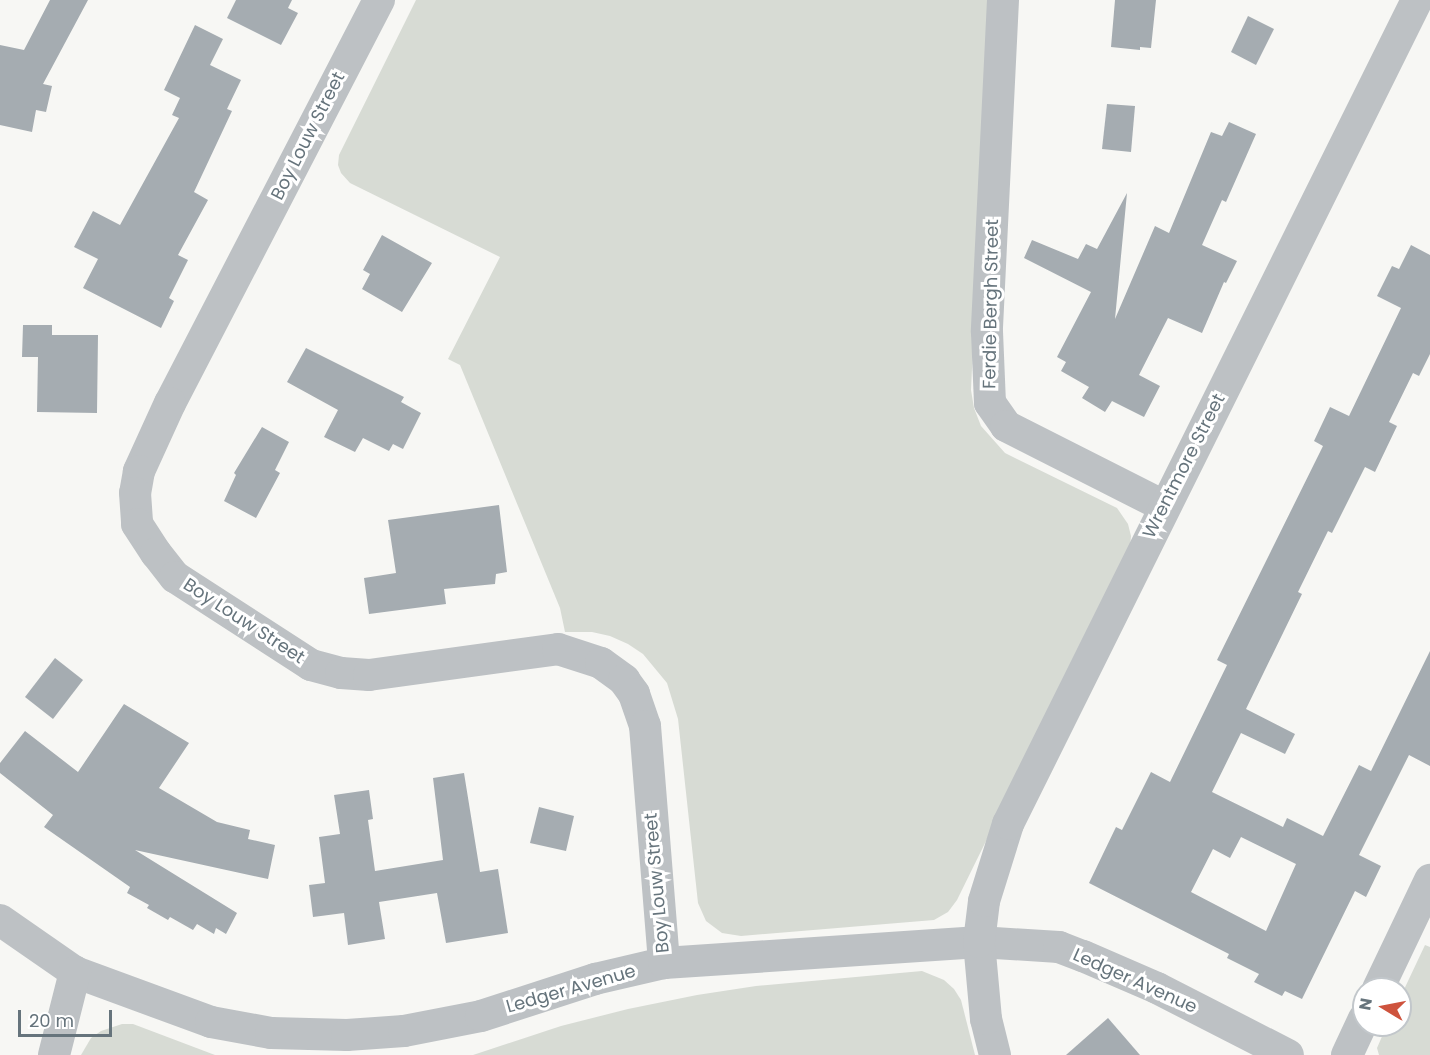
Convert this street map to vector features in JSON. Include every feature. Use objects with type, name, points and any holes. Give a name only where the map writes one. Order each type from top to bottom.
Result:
[{"type":"street","name":"Boy Louw Street","points":[[379,0],[170,403],[139,471],[135,493],[137,524],[175,577],[311,665],[340,673],[369,675],[558,649],[601,663],[624,680],[634,694],[645,726],[664,963]]},
{"type":"street","name":"Ferdie Bergh Street","points":[[1003,0],[987,332],[990,403],[1006,426],[1164,506]]},
{"type":"street","name":"Wrentmore Street","points":[[995,1055],[986,1019],[979,942],[984,901],[1008,824],[1417,0]]},
{"type":"street","points":[[1384,977],[1430,880]]},
{"type":"street","name":"Ledger Avenue","points":[[0,920],[75,972],[211,1022],[271,1033],[347,1035],[404,1031],[481,1016],[594,980],[664,963],[979,942],[1059,948],[1075,953],[1157,988],[1288,1055]]},
{"type":"street","points":[[54,1055],[75,972]]},
{"type":"street","points":[[1347,1055],[1356,1037]]},
{"type":"shaded area","points":[[416,0],[989,0],[971,390],[974,408],[981,426],[1005,453],[1117,508],[1128,524],[1131,536],[1130,548],[957,900],[948,912],[934,920],[741,936],[722,933],[706,921],[698,903],[678,719],[667,683],[643,654],[628,644],[610,636],[592,632],[565,632],[560,608],[460,365],[448,359],[500,257],[350,183],[341,173],[338,165],[339,155]]},
{"type":"shaded area","points":[[1425,945],[1430,947],[1430,1055],[1379,1055],[1377,1048],[1382,1037],[1412,1037],[1412,977],[1410,977]]},
{"type":"shaded area","points":[[922,971],[944,980],[961,1000],[975,1055],[473,1055],[561,1026],[697,995],[756,986]]},
{"type":"shaded area","points":[[122,1024],[133,1024],[215,1055],[81,1055],[91,1038],[101,1031]]},
{"type":"building","points":[[50,0],[88,0],[43,84],[52,86],[46,112],[36,110],[32,132],[0,125],[0,45],[24,50]]},
{"type":"building","points":[[236,0],[292,0],[288,8],[298,13],[281,45],[227,18]]},
{"type":"building","points":[[1115,0],[1156,0],[1151,48],[1140,47],[1140,50],[1111,47]]},
{"type":"building","points":[[1248,16],[1274,29],[1256,65],[1231,52]]},
{"type":"building","points":[[195,25],[223,39],[210,65],[241,80],[227,109],[232,111],[194,192],[208,200],[178,255],[188,260],[169,298],[174,301],[161,328],[83,288],[98,259],[74,247],[93,211],[120,225],[179,118],[172,115],[180,98],[164,90]]},
{"type":"building","points":[[1107,104],[1135,106],[1131,152],[1102,149]]},
{"type":"building","points":[[1229,122],[1256,134],[1226,202],[1222,200],[1202,245],[1237,261],[1226,283],[1224,282],[1202,333],[1168,318],[1139,375],[1160,386],[1144,417],[1112,401],[1105,412],[1082,398],[1089,387],[1061,371],[1066,362],[1057,357],[1091,292],[1024,258],[1032,240],[1078,259],[1086,244],[1097,249],[1127,193],[1115,319],[1155,226],[1169,233],[1211,132],[1222,136]]},
{"type":"building","points":[[382,235],[432,263],[402,312],[362,289],[370,274],[363,270]]},
{"type":"building","points":[[1411,245],[1430,255],[1430,354],[1419,376],[1413,373],[1389,422],[1397,426],[1375,472],[1365,467],[1332,533],[1328,531],[1298,592],[1302,594],[1246,709],[1295,734],[1285,754],[1241,733],[1212,792],[1283,827],[1287,818],[1323,836],[1359,765],[1371,771],[1430,651],[1430,766],[1409,755],[1359,855],[1381,866],[1366,897],[1355,891],[1302,999],[1285,991],[1282,996],[1254,982],[1259,974],[1227,958],[1229,954],[1089,883],[1116,827],[1122,830],[1151,772],[1170,782],[1227,665],[1217,660],[1323,446],[1314,441],[1330,407],[1349,416],[1401,308],[1377,296],[1392,266],[1399,269]],"holes":[[[1241,837],[1296,864],[1266,931],[1191,892],[1213,849],[1230,858]]]},
{"type":"building","points":[[23,325],[52,325],[52,335],[98,335],[97,413],[37,412],[38,357],[22,357]]},
{"type":"building","points":[[306,348],[404,397],[401,402],[421,413],[403,449],[393,444],[389,451],[363,438],[355,452],[324,437],[338,410],[287,382]]},
{"type":"building","points":[[262,427],[289,442],[275,470],[280,473],[256,518],[224,501],[236,475],[234,473]]},
{"type":"building","points":[[499,505],[507,572],[496,574],[495,584],[444,589],[446,604],[369,614],[364,578],[396,573],[388,520]]},
{"type":"building","points":[[55,658],[83,680],[53,719],[25,697]]},
{"type":"building","points":[[124,704],[189,743],[159,788],[217,822],[250,830],[248,839],[275,845],[268,879],[135,850],[237,913],[226,934],[216,928],[214,934],[197,924],[193,930],[170,917],[168,920],[147,908],[149,905],[127,893],[130,887],[44,827],[53,815],[0,773],[0,763],[25,731],[78,772]]},
{"type":"building","points":[[464,773],[480,872],[498,869],[508,933],[446,943],[437,893],[379,902],[385,939],[348,945],[344,913],[313,917],[309,885],[325,883],[319,837],[340,834],[334,795],[369,790],[373,819],[368,820],[375,871],[443,860],[433,778]]},
{"type":"building","points":[[539,807],[574,816],[566,851],[530,843]]},
{"type":"building","points":[[1108,1018],[1140,1055],[1066,1055]]}]
